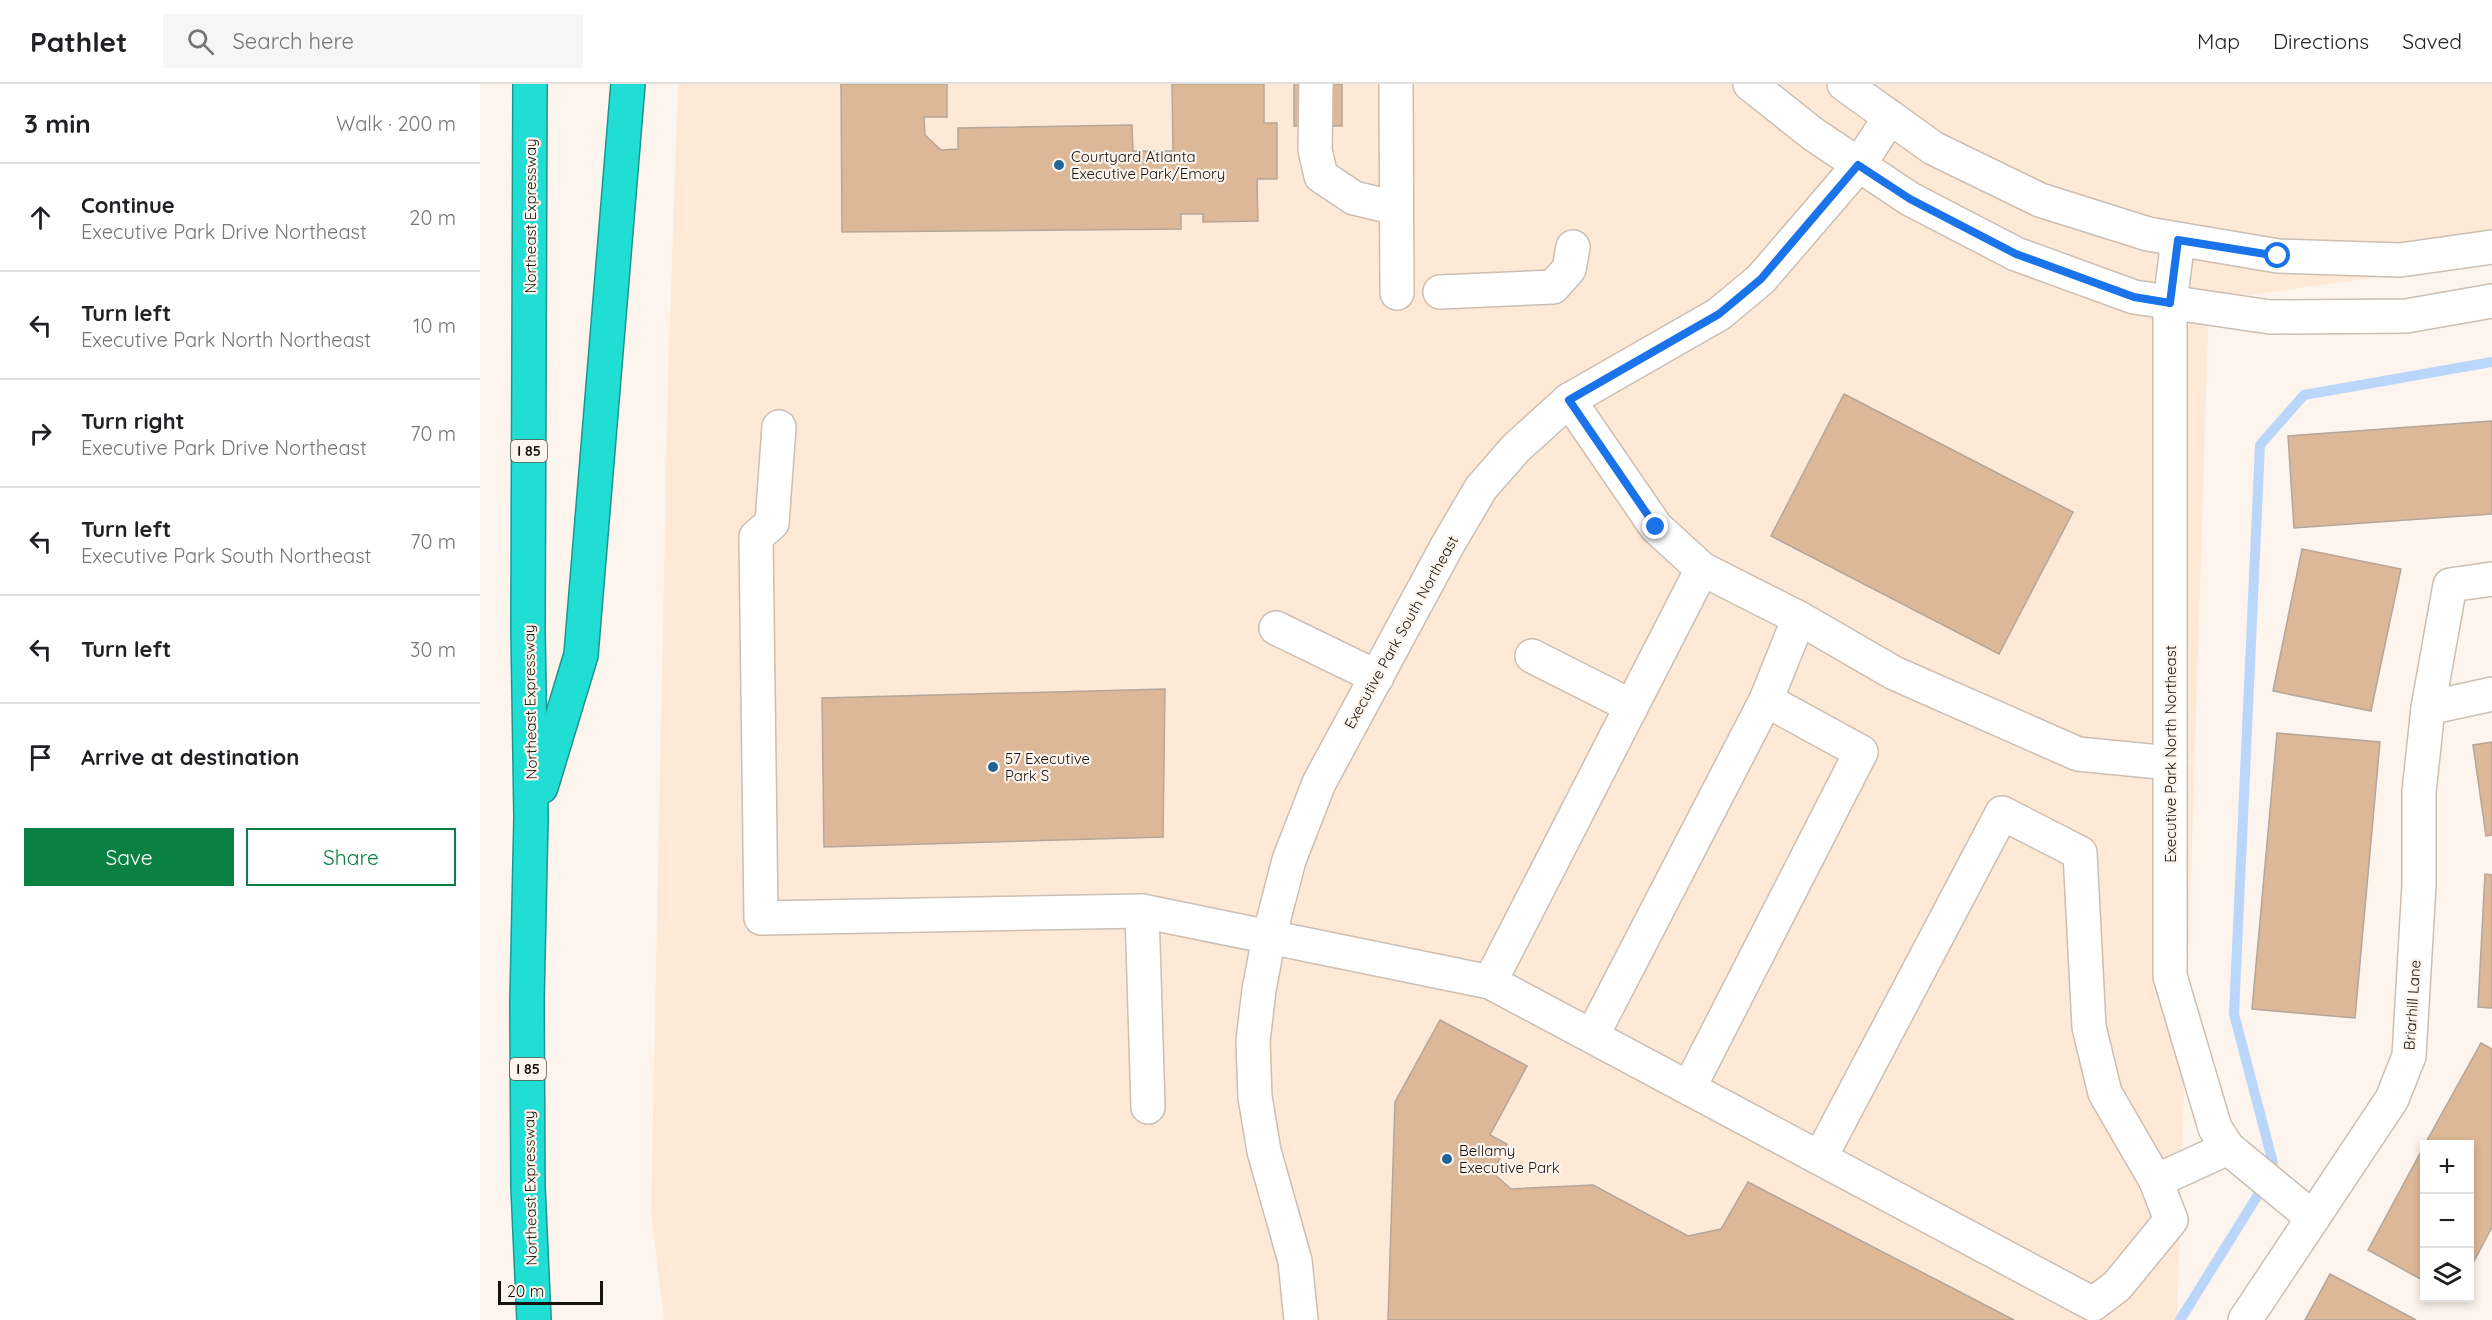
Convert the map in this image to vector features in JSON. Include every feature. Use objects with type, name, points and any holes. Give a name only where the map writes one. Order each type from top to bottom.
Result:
[{"type":"highway","name":"Northeast Expressway","points":[[530,84],[528,629],[531,817],[528,1175],[534,1320]]},
{"type":"highway","points":[[531,817],[580,655],[628,84]]},
{"type":"street","points":[[1316,84],[1315,150],[1321,176],[1354,198],[1396,208]]},
{"type":"street","points":[[1396,84],[1396,293]]},
{"type":"street","points":[[1750,84],[1858,165],[1910,199],[2016,254],[2134,297],[2281,317],[2406,316],[2492,301]]},
{"type":"street","points":[[1844,84],[1933,148],[2040,200],[2148,234],[2278,256],[2400,260],[2492,247]]},
{"type":"street","name":"Executive Park South Northeast","points":[[1301,1320],[1294,1261],[1264,1151],[1255,1097],[1253,1041],[1258,990],[1269,937],[1289,860],[1319,783],[1447,546],[1481,488],[1516,448],[1569,400],[1719,314],[1761,279],[1858,165],[1890,117]]},
{"type":"street","name":"Executive Park North Northeast","points":[[2178,240],[2170,303],[2170,976],[2215,1128],[2228,1148],[2313,1218]]},
{"type":"street","points":[[1440,292],[1553,287],[1569,269],[1573,247]]},
{"type":"street","points":[[1569,400],[1656,527],[1702,569],[1799,618],[1894,673],[2078,754],[2170,764]]},
{"type":"street","points":[[779,427],[772,523],[756,537],[761,918],[1142,911],[1490,982],[1820,1158],[2097,1312],[2171,1220],[2156,1181],[2105,1093],[2089,1027],[2080,853],[2002,813],[1820,1158]]},
{"type":"street","points":[[1490,982],[1702,569]]},
{"type":"street","name":"Briarhill Lane","points":[[2245,1320],[2392,1099],[2409,1056],[2419,885],[2420,792],[2428,708],[2450,585],[2492,579]]},
{"type":"street","points":[[1592,1036],[1766,700],[1799,618]]},
{"type":"street","points":[[1276,628],[1377,677]]},
{"type":"street","points":[[1532,656],[1631,706]]},
{"type":"street","points":[[2428,708],[2492,694]]},
{"type":"street","points":[[1689,1088],[1861,752],[1766,700]]},
{"type":"street","points":[[1142,911],[1148,1107]]},
{"type":"street","points":[[2156,1181],[2228,1148]]},
{"type":"shaded area","points":[[678,84],[2492,84],[2492,261],[2209,301],[2177,1320],[664,1320],[651,1213],[668,377]]},
{"type":"building","name":"Courtyard Atlanta Executive Park/Emory","points":[[841,84],[947,84],[947,117],[924,117],[925,135],[941,150],[958,149],[958,128],[1132,125],[1133,151],[1173,151],[1172,84],[1264,84],[1264,123],[1277,123],[1277,179],[1257,179],[1258,221],[1203,222],[1203,214],[1181,214],[1181,229],[842,232]]},
{"type":"building","points":[[1294,84],[1342,84],[1342,126],[1294,126]]},
{"type":"building","points":[[1844,394],[2073,512],[1999,654],[1771,536]]},
{"type":"building","points":[[2492,421],[2492,514],[2294,528],[2288,436]]},
{"type":"building","points":[[2302,549],[2401,569],[2371,711],[2273,691]]},
{"type":"building","name":"57 Executive Park S","points":[[1165,689],[1163,837],[824,847],[822,698]]},
{"type":"building","points":[[2277,733],[2380,742],[2355,1018],[2252,1009]]},
{"type":"building","points":[[2492,742],[2492,835],[2486,836],[2473,745]]},
{"type":"building","points":[[2485,874],[2492,875],[2492,1008],[2478,1007]]},
{"type":"building","name":"Bellamy Executive Park","points":[[1440,1020],[1527,1066],[1490,1135],[1507,1144],[1493,1173],[1511,1189],[1593,1185],[1688,1236],[1721,1229],[1748,1182],[2014,1320],[1388,1320],[1395,1102]]},
{"type":"building","points":[[2481,1043],[2492,1049],[2492,1227],[2474,1261],[2474,1140],[2427,1140]]},
{"type":"building","points":[[2420,1153],[2420,1279],[2368,1250]]},
{"type":"building","points":[[2330,1274],[2416,1320],[2305,1320]]},
{"type":"waterway","points":[[2273,1163],[2234,1014],[2260,445],[2304,395],[2492,362]]},
{"type":"waterway","points":[[2180,1320],[2258,1195]]},
{"type":"place","name":"Courtyard Atlanta Executive Park/Emory","points":[[1059,165]]},
{"type":"place","name":"57 Executive Park S","points":[[993,767]]},
{"type":"place","name":"Bellamy Executive Park","points":[[1447,1159]]},
{"type":"route","points":[[1656,527],[1569,400],[1719,314],[1761,279],[1858,165],[1910,199],[2016,254],[2134,297],[2170,303],[2178,240],[2278,256]]}]
